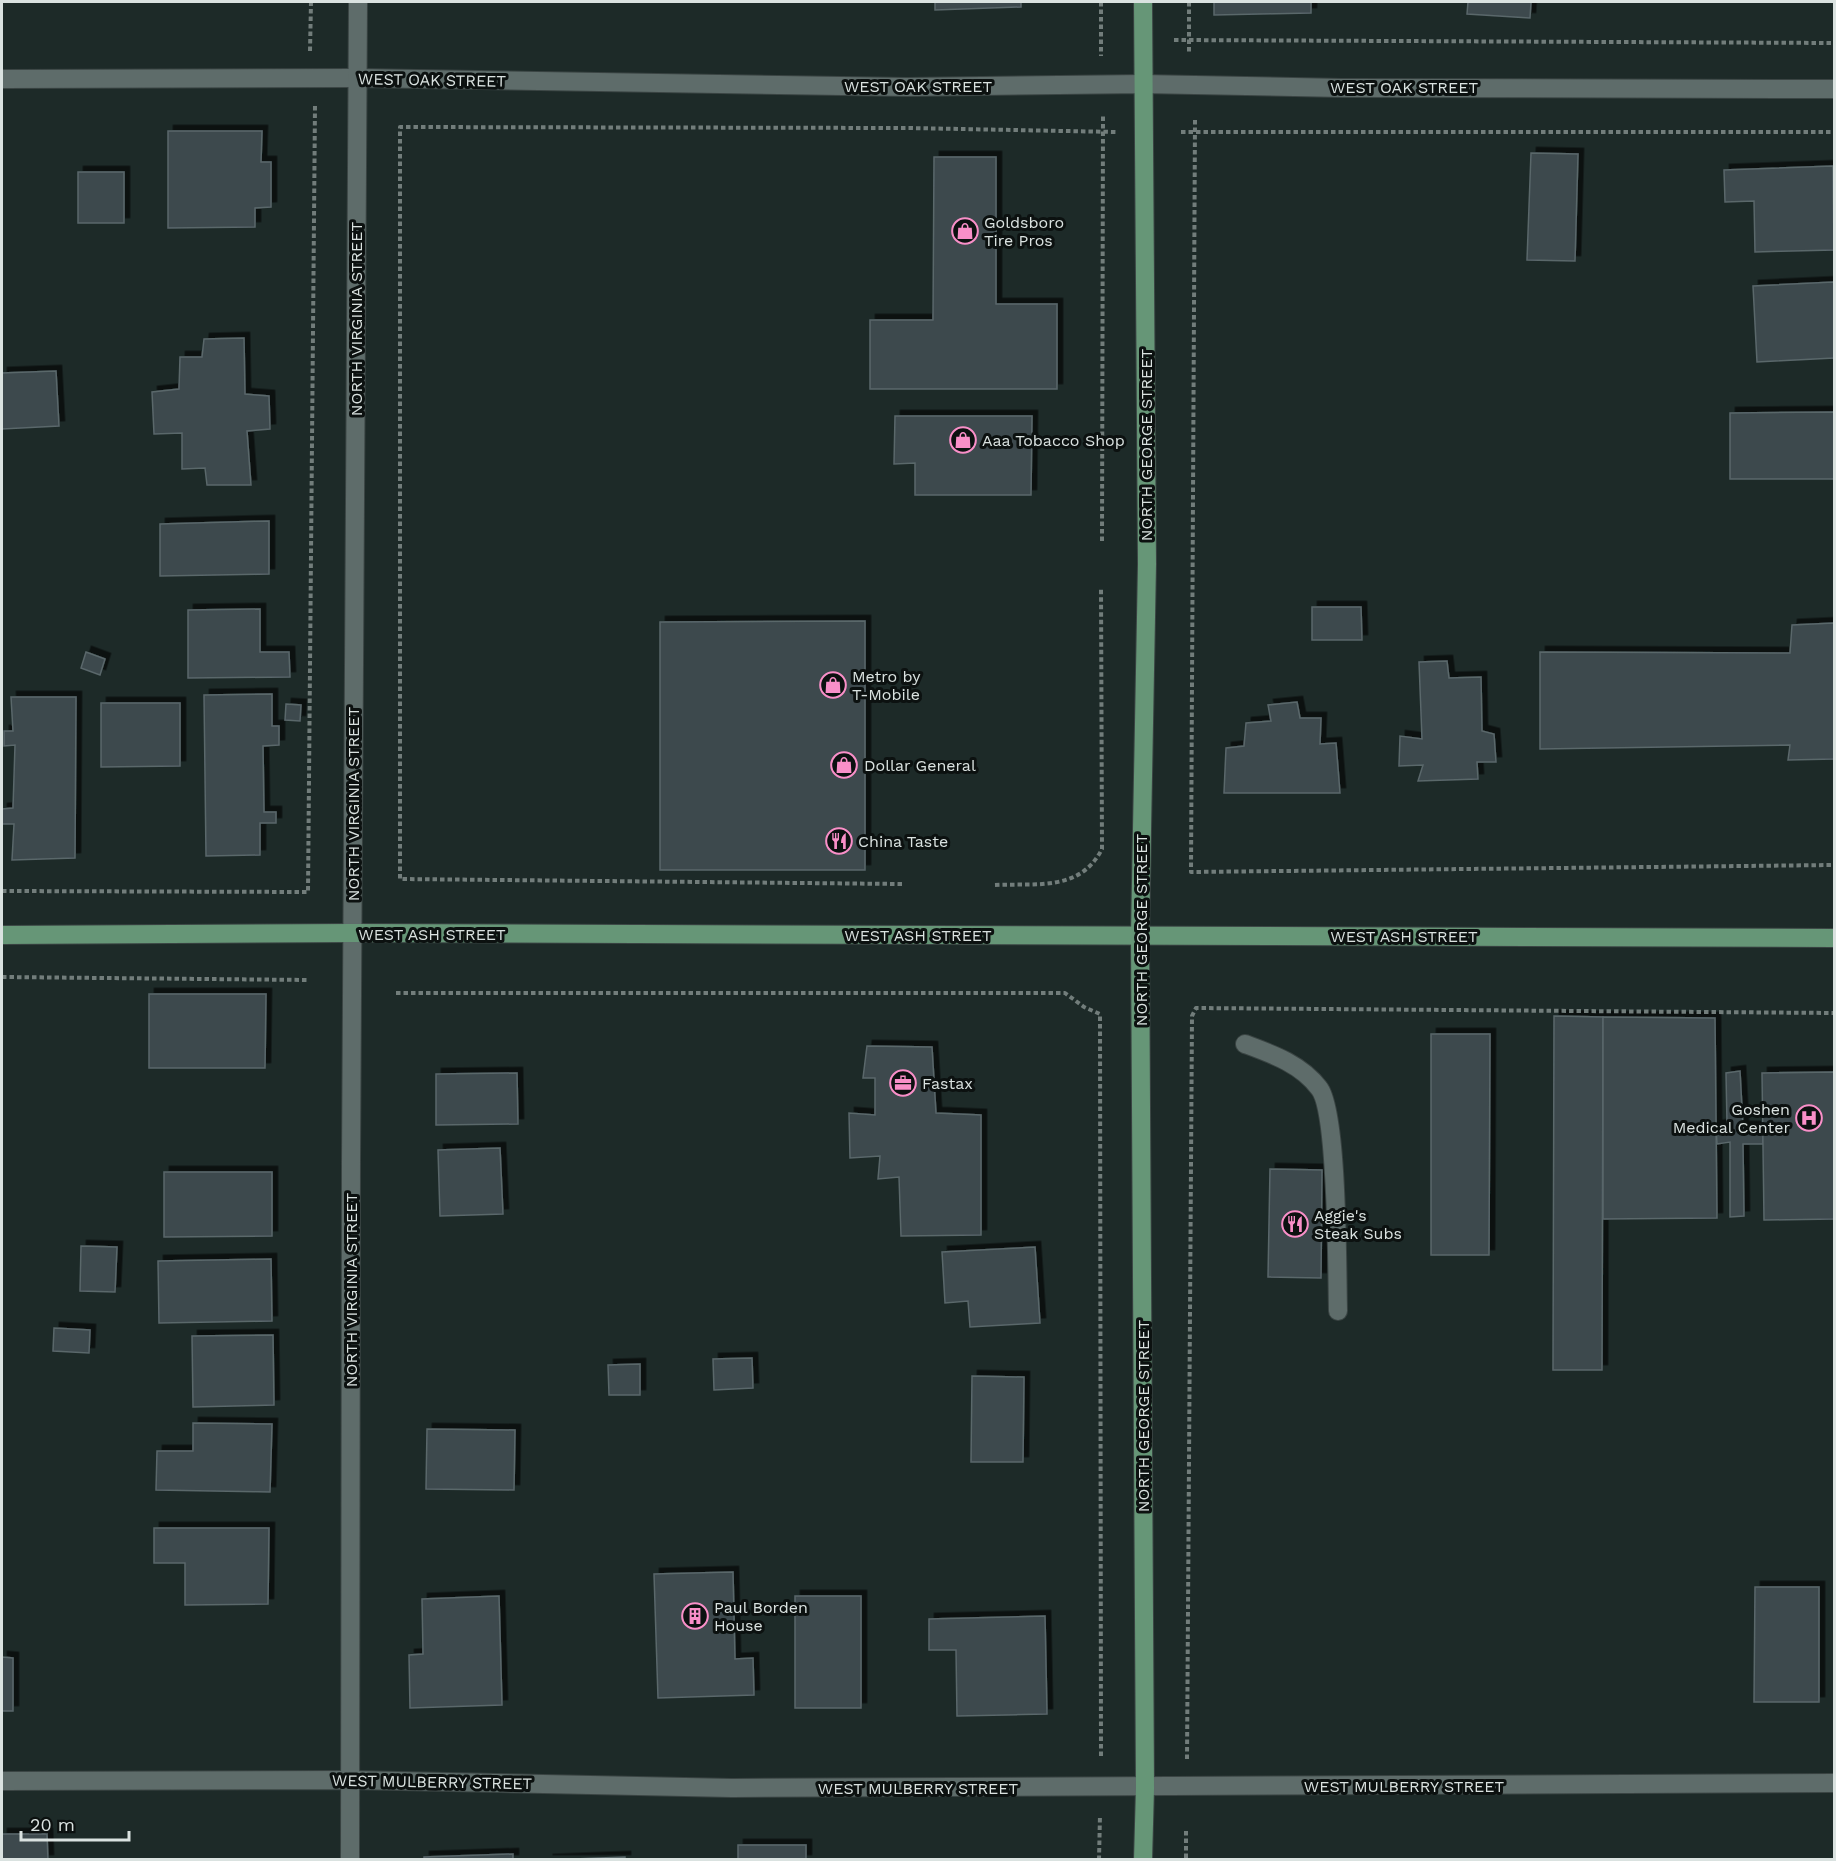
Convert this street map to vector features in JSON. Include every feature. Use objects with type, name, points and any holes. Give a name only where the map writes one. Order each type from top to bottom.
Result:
[{"type":"main road","name":"NORTH GEORGE STREET","points":[[1143,2],[1147,564],[1140,936],[1145,1788],[1143,1860]]},
{"type":"main road","name":"WEST ASH STREET","points":[[2,935],[353,933],[1834,938]]},
{"type":"street","name":"NORTH VIRGINIA STREET","points":[[350,1860],[358,2]]},
{"type":"street","name":"WEST OAK STREET","points":[[2,79],[357,78],[907,87],[1143,84],[1342,88],[1834,89]]},
{"type":"street","points":[[1245,1044],[1274,1054],[1298,1068],[1320,1089],[1329,1114],[1337,1248],[1338,1311]]},
{"type":"street","name":"WEST MULBERRY STREET","points":[[2,1781],[350,1780],[732,1788],[1834,1784]]},
{"type":"path","points":[[310,2],[310,51]]},
{"type":"path","points":[[1101,2],[1101,56]]},
{"type":"path","points":[[1189,2],[1189,54]]},
{"type":"path","points":[[1174,40],[1834,44]]},
{"type":"path","points":[[2,891],[308,892],[315,105]]},
{"type":"path","points":[[1102,541],[1103,114]]},
{"type":"path","points":[[1195,120],[1191,872],[1834,866]]},
{"type":"path","points":[[902,884],[400,879],[400,127],[897,128],[1118,132]]},
{"type":"path","points":[[1181,132],[1834,132]]},
{"type":"path","points":[[995,885],[1064,882],[1081,874],[1096,861],[1102,849],[1101,587]]},
{"type":"path","points":[[2,977],[309,980]]},
{"type":"path","points":[[396,993],[1065,993],[1084,1007],[1100,1014],[1101,1762]]},
{"type":"path","points":[[1187,1760],[1192,1016],[1196,1008],[1834,1012]]},
{"type":"path","points":[[1099,1860],[1100,1815]]},
{"type":"path","points":[[1186,1831],[1186,1860]]},
{"type":"building","points":[[935,2],[1021,2],[1021,7],[935,10]]},
{"type":"building","points":[[1214,2],[1311,2],[1311,13],[1214,15]]},
{"type":"building","points":[[1468,2],[1531,2],[1530,18],[1467,14]]},
{"type":"building","points":[[168,131],[262,131],[261,162],[271,162],[271,207],[255,208],[255,227],[168,228]]},
{"type":"building","points":[[1531,153],[1578,154],[1575,261],[1527,260]]},
{"type":"building","name":"Goldsboro Tire Pros","points":[[934,157],[996,157],[996,304],[1057,304],[1057,389],[870,389],[870,320],[933,320]]},
{"type":"building","points":[[1833,166],[1834,250],[1755,252],[1754,201],[1725,202],[1724,170]]},
{"type":"building","points":[[78,172],[124,172],[124,223],[78,223]]},
{"type":"building","points":[[1834,282],[1834,358],[1757,362],[1753,286]]},
{"type":"building","points":[[244,338],[245,394],[269,396],[270,429],[247,431],[251,485],[207,485],[205,468],[182,469],[182,433],[154,434],[152,392],[179,389],[180,357],[202,357],[204,339]]},
{"type":"building","points":[[56,371],[59,426],[2,429],[2,373]]},
{"type":"building","points":[[1834,412],[1834,479],[1730,479],[1730,413]]},
{"type":"building","name":"Aaa Tobacco Shop","points":[[895,416],[1032,416],[1031,495],[915,495],[915,463],[894,464]]},
{"type":"building","points":[[269,521],[269,574],[160,576],[160,524]]},
{"type":"building","points":[[1312,607],[1361,607],[1362,640],[1312,640]]},
{"type":"building","points":[[260,609],[260,652],[289,652],[290,677],[188,678],[188,610]]},
{"type":"building","points":[[865,621],[865,870],[660,870],[660,622]]},
{"type":"building","points":[[1834,623],[1834,759],[1788,760],[1790,745],[1540,749],[1540,652],[1790,653],[1792,625]]},
{"type":"building","points":[[86,652],[105,659],[100,675],[81,668]]},
{"type":"building","points":[[1447,661],[1449,678],[1481,677],[1482,731],[1494,734],[1496,762],[1477,762],[1478,779],[1418,781],[1423,765],[1399,766],[1400,736],[1422,739],[1419,662]]},
{"type":"building","points":[[272,694],[272,726],[279,726],[279,745],[263,746],[264,812],[276,812],[276,823],[260,823],[260,855],[206,856],[204,695]]},
{"type":"building","points":[[11,697],[76,697],[75,858],[12,860],[14,824],[2,824],[2,809],[13,808],[15,745],[4,746],[4,731],[13,731]]},
{"type":"building","points":[[1297,702],[1300,718],[1321,718],[1320,744],[1336,743],[1340,793],[1224,793],[1226,748],[1244,746],[1246,723],[1271,721],[1268,705]]},
{"type":"building","points":[[101,703],[180,703],[180,766],[101,767]]},
{"type":"building","points":[[286,704],[301,705],[300,721],[285,720]]},
{"type":"building","points":[[149,994],[266,994],[265,1068],[149,1068]]},
{"type":"building","points":[[1554,1016],[1603,1017],[1602,1370],[1553,1370]]},
{"type":"building","points":[[1603,1017],[1715,1018],[1717,1218],[1603,1219]]},
{"type":"building","points":[[1431,1034],[1490,1034],[1489,1255],[1431,1255]]},
{"type":"building","points":[[867,1046],[932,1047],[936,1113],[981,1115],[981,1235],[901,1236],[899,1177],[878,1179],[880,1156],[850,1158],[849,1113],[875,1115],[875,1078],[863,1078]]},
{"type":"building","points":[[1740,1071],[1743,1127],[1763,1127],[1763,1144],[1743,1144],[1744,1216],[1730,1217],[1730,1142],[1717,1144],[1716,1126],[1727,1124],[1726,1073]]},
{"type":"building","points":[[1834,1072],[1834,1219],[1764,1220],[1762,1073]]},
{"type":"building","points":[[517,1073],[518,1124],[436,1125],[436,1074]]},
{"type":"building","points":[[500,1148],[503,1214],[440,1216],[438,1150]]},
{"type":"building","name":"Aggie's Steak Subs","points":[[1270,1169],[1322,1170],[1321,1278],[1268,1277]]},
{"type":"building","points":[[164,1172],[272,1172],[272,1236],[164,1237]]},
{"type":"building","points":[[81,1246],[117,1247],[115,1292],[80,1291]]},
{"type":"building","points":[[1035,1247],[1040,1323],[970,1327],[968,1301],[945,1303],[942,1252]]},
{"type":"building","points":[[271,1259],[272,1321],[159,1323],[158,1261]]},
{"type":"building","points":[[54,1328],[90,1330],[89,1353],[53,1351]]},
{"type":"building","points":[[273,1335],[274,1405],[193,1407],[192,1336]]},
{"type":"building","points":[[752,1358],[753,1388],[714,1390],[713,1359]]},
{"type":"building","points":[[640,1364],[640,1395],[609,1395],[608,1365]]},
{"type":"building","points":[[972,1376],[1024,1377],[1023,1462],[971,1462]]},
{"type":"building","points":[[193,1423],[272,1424],[270,1492],[156,1490],[157,1451],[193,1451]]},
{"type":"building","points":[[427,1429],[515,1430],[514,1490],[426,1489]]},
{"type":"building","points":[[154,1528],[269,1528],[268,1604],[185,1605],[185,1563],[154,1563]]},
{"type":"building","name":"Paul Borden House","points":[[733,1572],[735,1659],[753,1658],[754,1695],[658,1698],[654,1574]]},
{"type":"building","points":[[1755,1587],[1819,1587],[1819,1702],[1754,1702]]},
{"type":"building","points":[[499,1596],[502,1705],[410,1708],[409,1655],[423,1654],[422,1599]]},
{"type":"building","points":[[795,1596],[861,1596],[861,1708],[795,1708]]},
{"type":"building","points":[[1045,1616],[1047,1714],[957,1716],[956,1650],[929,1650],[929,1619]]},
{"type":"building","points":[[2,1657],[13,1658],[13,1711],[2,1711]]},
{"type":"building","points":[[2,1834],[47,1834],[48,1860],[2,1860]]},
{"type":"building","points":[[738,1845],[806,1845],[806,1860],[738,1860]]},
{"type":"building","points":[[513,1854],[513,1860],[424,1860],[424,1857]]},
{"type":"building","points":[[625,1857],[625,1860],[547,1860]]},
{"type":"place","name":"Goldsboro Tire Pros","points":[[965,231]]},
{"type":"place","name":"Aaa Tobacco Shop","points":[[963,440]]},
{"type":"place","name":"Metro by T-Mobile","points":[[833,685]]},
{"type":"place","name":"Dollar General","points":[[844,765]]},
{"type":"place","name":"China Taste","points":[[839,841]]},
{"type":"place","name":"Fastax","points":[[903,1083]]},
{"type":"place","name":"Goshen Medical Center","points":[[1809,1118]]},
{"type":"place","name":"Aggie's Steak Subs","points":[[1295,1224]]},
{"type":"place","name":"Paul Borden House","points":[[695,1616]]}]
